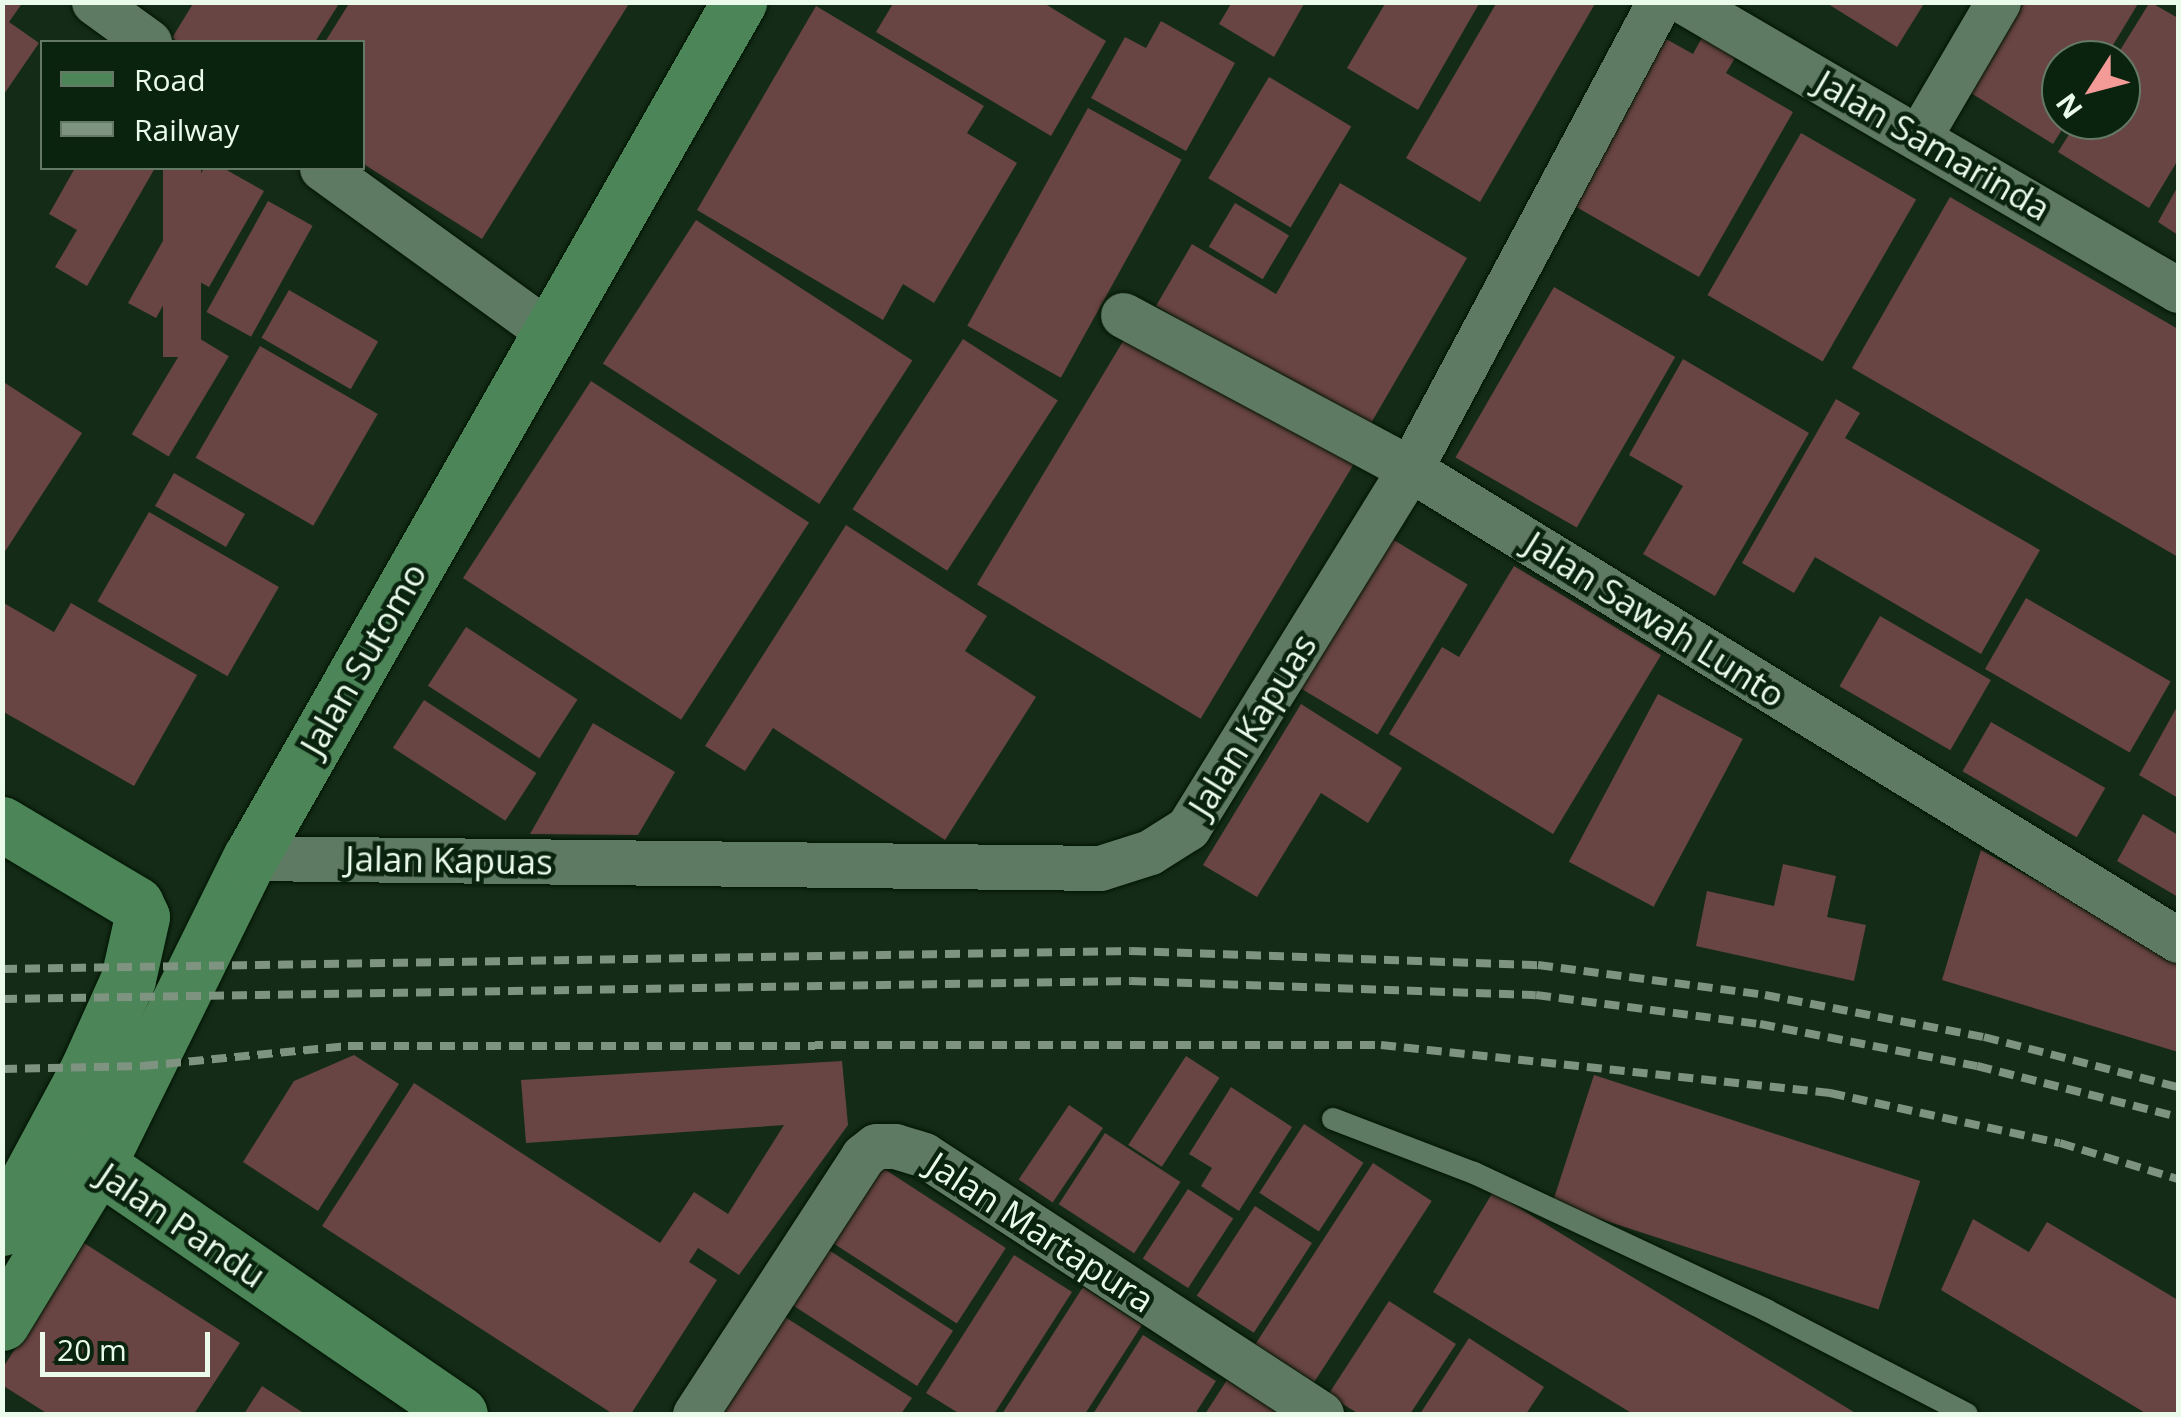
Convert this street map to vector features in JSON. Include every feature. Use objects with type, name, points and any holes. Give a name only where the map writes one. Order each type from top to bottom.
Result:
[{"type":"main road","name":"Jalan Sutomo","points":[[2,1323],[98,1165],[250,858],[740,2]]},
{"type":"main road","points":[[2,824],[121,894],[142,917],[128,979],[49,1144],[9,1205]]},
{"type":"main road","name":"Jalan Pandu","points":[[49,1144],[98,1165],[460,1414]]},
{"type":"street","points":[[94,2],[146,40]]},
{"type":"street","name":"Jalan Kapuas","points":[[250,858],[1100,868],[1150,852],[1188,828],[1410,469],[1660,2]]},
{"type":"street","name":"Jalan Samarinda","points":[[1685,2],[1920,135],[2178,290]]},
{"type":"street","points":[[1920,135],[1998,2]]},
{"type":"street","points":[[325,170],[550,333]]},
{"type":"street","name":"Jalan Sawah Lunto","points":[[1123,315],[1410,469],[2178,940]]},
{"type":"street","name":"Jalan Martapura","points":[[695,1414],[863,1156],[876,1146],[895,1146],[924,1154],[1321,1414]]},
{"type":"lane","points":[[1332,1119],[1474,1172],[1766,1310],[1967,1414]]},
{"type":"building","points":[[2,2],[23,2],[9,22],[39,43],[2,97]]},
{"type":"building","points":[[194,2],[340,2],[316,40],[172,38]]},
{"type":"building","points":[[350,2],[630,2],[482,239],[365,165],[365,40],[326,40]]},
{"type":"building","points":[[894,2],[1042,2],[1106,41],[1051,136],[876,32]]},
{"type":"building","points":[[1232,2],[1305,2],[1274,57],[1219,24]]},
{"type":"building","points":[[1386,2],[1480,2],[1418,110],[1347,68]]},
{"type":"building","points":[[1497,2],[1596,2],[1480,202],[1406,158]]},
{"type":"building","points":[[1825,2],[1925,2],[1897,47]]},
{"type":"building","points":[[2015,2],[2139,2],[2116,40],[2041,40],[2041,137],[1963,88]]},
{"type":"building","points":[[2150,2],[2178,18],[2178,160],[2149,208],[2058,152],[2066,140],[2141,140],[2141,40],[2126,40]]},
{"type":"building","points":[[816,6],[984,106],[967,133],[1017,163],[934,303],[903,284],[883,320],[697,210]]},
{"type":"building","points":[[1161,21],[1235,63],[1186,151],[1091,98],[1125,37],[1146,48]]},
{"type":"building","points":[[1705,32],[1739,51],[1726,73],[1793,112],[1699,277],[1571,204],[1666,39],[1693,54]]},
{"type":"building","points":[[1269,77],[1351,126],[1291,228],[1208,178]]},
{"type":"building","points":[[1088,108],[1182,160],[1061,378],[967,326]]},
{"type":"building","points":[[1801,133],[1916,200],[1823,361],[1708,295]]},
{"type":"building","points":[[74,170],[154,170],[87,286],[55,267],[77,230],[49,214]]},
{"type":"building","points":[[163,170],[201,170],[201,357],[163,357]]},
{"type":"building","points":[[203,170],[227,170],[264,191],[209,287],[182,272],[156,318],[128,303]]},
{"type":"building","points":[[1340,183],[1467,258],[1367,430],[1156,306],[1192,244],[1276,294]]},
{"type":"building","points":[[2178,186],[2178,235],[2158,222]]},
{"type":"building","points":[[1950,197],[2178,329],[2178,557],[1852,368]]},
{"type":"building","points":[[268,201],[313,226],[251,337],[206,312]]},
{"type":"building","points":[[1235,203],[1289,235],[1263,279],[1209,247]]},
{"type":"building","points":[[696,220],[912,361],[819,504],[603,363]]},
{"type":"building","points":[[1554,287],[1675,357],[1577,528],[1456,458]]},
{"type":"building","points":[[289,290],[378,342],[351,389],[262,338]]},
{"type":"building","points":[[1134,323],[1358,457],[1201,719],[977,584]]},
{"type":"building","points":[[192,334],[229,356],[169,456],[132,434]]},
{"type":"building","points":[[963,339],[1058,401],[947,571],[852,509]]},
{"type":"building","points":[[260,346],[378,414],[313,526],[196,458]]},
{"type":"building","points":[[1683,359],[1809,433],[1715,596],[1643,554],[1683,486],[1629,455]]},
{"type":"building","points":[[2,381],[82,433],[2,556]]},
{"type":"building","points":[[591,381],[809,523],[681,720],[463,578]]},
{"type":"building","points":[[1836,399],[1860,413],[1845,438],[2040,550],[1981,654],[1815,557],[1794,593],[1742,563]]},
{"type":"building","points":[[174,473],[245,514],[226,547],[155,506]]},
{"type":"building","points":[[149,512],[279,587],[227,676],[98,601]]},
{"type":"building","points":[[846,525],[987,616],[965,651],[1036,697],[945,840],[773,728],[745,771],[705,746]]},
{"type":"building","points":[[1382,533],[1468,585],[1378,735],[1292,683]]},
{"type":"building","points":[[1514,566],[1661,655],[1553,834],[1389,734],[1442,647],[1459,657]]},
{"type":"building","points":[[2026,598],[2171,681],[2130,753],[1985,669]]},
{"type":"building","points":[[2,602],[54,632],[71,603],[197,675],[134,786],[2,711]]},
{"type":"building","points":[[1880,616],[1991,680],[1950,750],[1840,686]]},
{"type":"building","points":[[466,627],[578,699],[539,758],[428,686]]},
{"type":"building","points":[[1658,694],[1743,739],[1654,907],[1569,862]]},
{"type":"building","points":[[424,700],[536,773],[505,821],[393,748]]},
{"type":"building","points":[[1301,704],[1402,768],[1368,823],[1321,793],[1257,897],[1203,865]]},
{"type":"building","points":[[2178,705],[2178,798],[2139,775]]},
{"type":"building","points":[[1991,722],[2105,788],[2077,837],[1962,771]]},
{"type":"building","points":[[593,723],[675,772],[638,835],[530,834]]},
{"type":"building","points":[[2143,814],[2178,835],[2178,897],[2117,861]]},
{"type":"building","points":[[1981,850],[2178,959],[2178,1052],[1942,980]]},
{"type":"building","points":[[1783,864],[1836,876],[1827,917],[1866,925],[1854,981],[1696,946],[1707,891],[1774,906]]},
{"type":"building","points":[[354,1055],[399,1084],[318,1211],[243,1162],[294,1081]]},
{"type":"building","points":[[1186,1056],[1220,1078],[1162,1167],[1128,1145]]},
{"type":"building","points":[[842,1061],[848,1125],[739,1275],[698,1248],[689,1262],[717,1280],[631,1414],[613,1414],[322,1226],[414,1083],[660,1243],[694,1192],[728,1214],[784,1125],[526,1143],[521,1080]]},
{"type":"building","points":[[1594,1075],[1920,1181],[1878,1309],[1552,1203]]},
{"type":"building","points":[[1231,1087],[1292,1127],[1239,1211],[1201,1186],[1212,1168],[1189,1154]]},
{"type":"building","points":[[1069,1105],[1103,1128],[1053,1203],[1019,1180]]},
{"type":"building","points":[[1304,1124],[1364,1163],[1319,1231],[1259,1193]]},
{"type":"building","points":[[1105,1133],[1180,1182],[1134,1253],[1059,1204]]},
{"type":"building","points":[[875,1163],[1006,1248],[957,1323],[826,1238]]},
{"type":"building","points":[[1373,1163],[1432,1201],[1314,1382],[1255,1344]]},
{"type":"building","points":[[1188,1189],[1233,1218],[1188,1288],[1143,1259]]},
{"type":"building","points":[[1493,1192],[1857,1414],[1633,1414],[1433,1292]]},
{"type":"building","points":[[1255,1206],[1312,1243],[1254,1333],[1197,1296]]},
{"type":"building","points":[[1973,1219],[2029,1252],[2047,1222],[2178,1300],[2178,1414],[2147,1414],[1941,1290]]},
{"type":"building","points":[[84,1243],[240,1343],[194,1414],[48,1414],[2,1385],[2,1369]]},
{"type":"building","points":[[818,1243],[953,1331],[917,1386],[782,1298]]},
{"type":"building","points":[[1014,1255],[1072,1292],[994,1414],[960,1414],[926,1393]]},
{"type":"building","points":[[1083,1287],[1142,1325],[1085,1414],[1002,1414]]},
{"type":"building","points":[[1389,1301],[1456,1344],[1410,1414],[1359,1414],[1328,1395]]},
{"type":"building","points":[[785,1317],[912,1398],[901,1414],[723,1414]]},
{"type":"building","points":[[1143,1335],[1216,1381],[1195,1414],[1093,1414]]},
{"type":"building","points":[[1469,1338],[1544,1387],[1526,1414],[1420,1414]]},
{"type":"building","points":[[1227,1380],[1280,1414],[1205,1414]]},
{"type":"building","points":[[262,1386],[305,1414],[244,1414]]},
{"type":"railway","points":[[2,969],[1131,951],[1538,965],[1765,995],[1984,1037],[2178,1087]]},
{"type":"railway","points":[[2,999],[1131,981],[1536,995],[1760,1024],[1977,1066],[2178,1117]]},
{"type":"railway","points":[[2,1069],[143,1066],[348,1046],[1381,1045],[1830,1093],[2060,1143],[2178,1179]]}]
